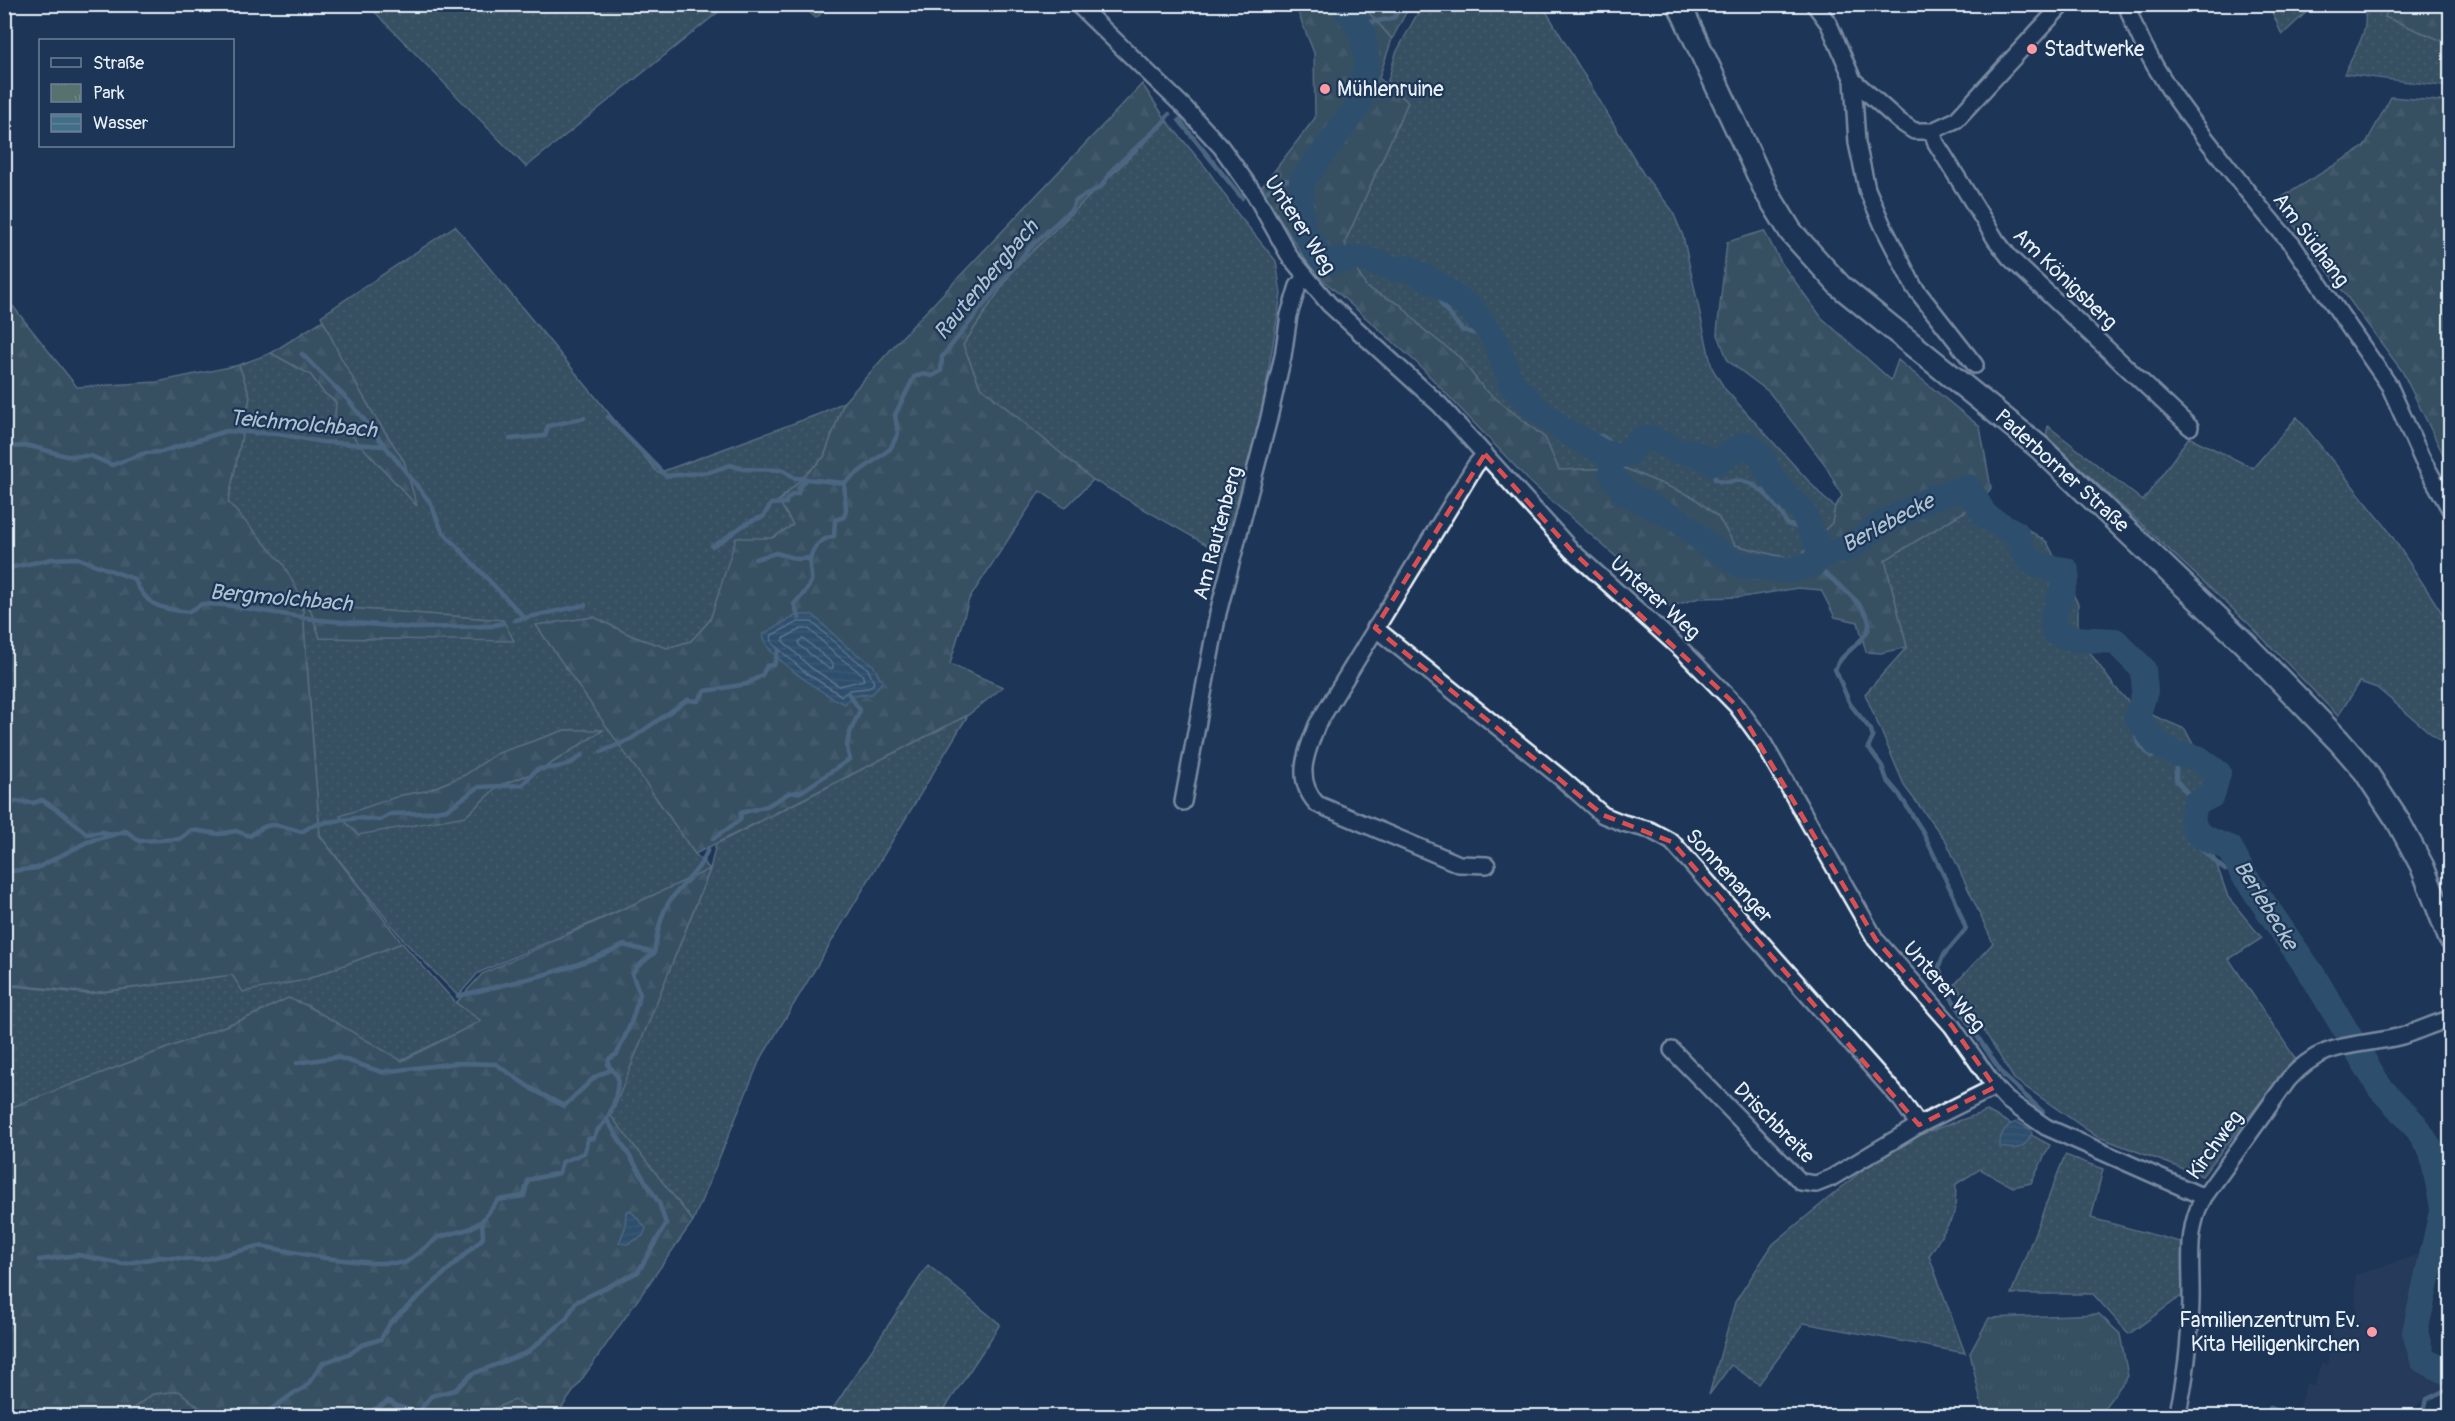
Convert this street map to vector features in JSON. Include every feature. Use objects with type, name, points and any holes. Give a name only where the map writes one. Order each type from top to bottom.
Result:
[{"type":"main road","name":"Paderborner Straße","points":[[1679,4],[1767,193],[1791,232],[1840,286],[2039,447],[2241,640],[2339,741],[2365,771],[2398,821],[2422,866],[2450,935]]},
{"type":"street","name":"Unterer Weg","points":[[1077,4],[1186,109],[1221,147],[1254,193],[1290,257],[1306,278],[1361,336],[1440,405],[1572,551],[1682,650],[1737,705],[1761,739],[1876,940],[1952,1026],[1995,1087],[2007,1100],[2046,1127],[2204,1197]]},
{"type":"street","points":[[1814,4],[1829,24],[1852,80],[1857,143],[1867,189],[1883,226],[1914,287],[1975,365]]},
{"type":"street","points":[[1852,80],[1899,121],[1914,131],[1932,131],[1956,120],[2063,4]]},
{"type":"street","name":"Am Südhang","points":[[2126,4],[2154,67],[2182,109],[2275,226],[2292,244],[2389,386],[2422,459],[2451,509]]},
{"type":"street","name":"Am Königsberg","points":[[1932,131],[1942,153],[1996,240],[2010,258],[2190,427]]},
{"type":"street","name":"Am Rautenberg","points":[[1182,802],[1218,613],[1268,422],[1283,356],[1289,315],[1298,286],[1306,278]]},
{"type":"street","points":[[1485,454],[1475,466],[1317,725],[1304,763],[1304,785],[1317,804],[1459,864],[1487,866]]},
{"type":"street","name":"Sonnenanger","points":[[1375,628],[1561,778],[1603,815],[1650,830],[1672,842],[1901,1100],[1919,1125]]},
{"type":"street","name":"Kirchweg","points":[[2177,1416],[2184,1387],[2188,1346],[2191,1303],[2190,1233],[2195,1212],[2204,1197],[2302,1064],[2341,1045],[2404,1035],[2451,1019]]},
{"type":"street","name":"Drischbreite","points":[[1672,1050],[1801,1182],[1815,1184],[1831,1178],[1919,1125]]},
{"type":"street","points":[[1919,1125],[1995,1087]]},
{"type":"highlighted area","points":[[1485,454],[1572,551],[1737,706],[1876,940],[1952,1026],[1995,1087],[1919,1125],[1672,842],[1603,815],[1375,628]]},
{"type":"shaded area","name":"Familienzentrum Ev. Kita Heiligenkirchen","points":[[2426,1252],[2415,1301],[2412,1338],[2415,1352],[2433,1373],[2448,1378],[2450,1385],[2446,1389],[2427,1396],[2415,1408],[2412,1416],[2321,1416],[2298,1409],[2306,1384],[2314,1386],[2321,1363],[2327,1365],[2332,1326],[2356,1320],[2355,1275]]},
{"type":"green space","points":[[2389,4],[2445,4],[2450,7],[2450,44],[2385,17]]},
{"type":"green space","points":[[368,5],[727,5],[526,167]]},
{"type":"green space","points":[[801,5],[831,5],[816,18]]},
{"type":"green space","points":[[1295,5],[1362,5],[1392,39],[1379,78],[1408,102],[1345,242],[1347,254],[1367,288],[1401,305],[1423,329],[1459,357],[1484,389],[1545,438],[1559,470],[1624,468],[1693,497],[1718,517],[1735,545],[1798,561],[1806,549],[1832,523],[1835,507],[1842,496],[1824,463],[1769,392],[1728,361],[1717,332],[1727,242],[1764,231],[1782,264],[1822,318],[1891,380],[1898,360],[1980,427],[1991,488],[1983,500],[1885,560],[1907,647],[1881,653],[1866,652],[1858,622],[1835,617],[1821,590],[1798,588],[1743,597],[1699,598],[1669,607],[1636,574],[1531,483],[1418,364],[1312,270],[1261,188],[1315,118],[1314,53]]},
{"type":"green space","points":[[1362,5],[1410,5],[1392,39]]},
{"type":"green space","points":[[1422,5],[1543,6],[1644,175],[1672,210],[1683,236],[1712,368],[1725,389],[1824,498],[1835,507],[1832,523],[1806,549],[1799,561],[1735,545],[1718,517],[1693,497],[1624,468],[1559,470],[1545,438],[1484,389],[1459,357],[1423,329],[1401,305],[1367,288],[1347,254],[1345,242],[1408,102],[1387,84],[1396,53]]},
{"type":"green space","points":[[2269,5],[2314,5],[2282,35]]},
{"type":"green space","points":[[2363,5],[2389,5],[2385,17],[2450,44],[2450,87],[2344,74],[2364,32]]},
{"type":"green space","points":[[1142,84],[1167,121],[1013,270],[963,345],[980,386],[1093,480],[1065,508],[1040,491],[969,599],[950,664],[1003,687],[968,715],[695,854],[536,625],[594,617],[632,636],[667,648],[691,641],[710,620],[736,538],[772,538],[793,525],[779,501],[824,457],[844,402],[901,338]]},
{"type":"green space","points":[[2391,97],[2450,102],[2450,459],[2447,462],[2402,371],[2276,201],[2364,147]]},
{"type":"green space","points":[[1167,121],[1207,169],[1237,213],[1276,261],[1281,294],[1259,429],[1221,553],[1093,480],[980,386],[963,345],[1013,270]]},
{"type":"green space","points":[[455,226],[658,473],[819,414],[844,402],[824,457],[779,501],[793,525],[772,538],[723,584],[710,620],[691,641],[667,648],[632,636],[594,617],[537,625],[695,854],[710,869],[716,844],[968,715],[759,1062],[693,1221],[610,1116],[710,870],[478,973],[458,996],[405,942],[320,836],[302,599],[228,502],[250,397],[239,365],[271,353],[311,375],[323,392],[336,403],[335,417],[416,505],[404,461],[340,356],[321,316]],"holes":[[[309,605],[502,620],[513,640],[320,638]],[[565,730],[602,731],[541,770],[498,786],[466,816],[402,795],[426,791],[465,775],[496,754]]]},
{"type":"green space","points":[[4,295],[77,387],[157,382],[239,365],[250,397],[228,502],[283,564],[302,599],[320,836],[402,943],[305,980],[243,992],[232,975],[91,993],[5,984]]},
{"type":"green space","points":[[323,320],[340,356],[404,461],[417,506],[335,417],[336,402],[323,392],[311,375],[271,353]]},
{"type":"green space","points":[[2297,417],[2386,527],[2442,613],[2450,618],[2450,741],[2447,747],[2377,688],[2360,682],[2338,716],[2249,624],[2046,436],[2048,426],[2143,501],[2189,437],[2253,468]]},
{"type":"green space","points":[[1983,500],[2047,542],[2078,604],[2078,636],[2114,686],[2133,707],[2185,729],[2209,775],[2200,817],[2228,897],[2262,938],[2229,959],[2295,1058],[2202,1176],[2096,1136],[2014,1079],[1955,984],[1993,943],[1946,841],[1905,787],[1865,694],[1907,647],[1885,560]]},
{"type":"green space","points":[[309,605],[503,620],[514,641],[320,638]]},
{"type":"green space","points":[[565,730],[603,730],[541,770],[498,786],[466,816],[358,835],[340,816],[402,795],[426,791],[465,775],[496,754]]},
{"type":"green space","points":[[710,869],[611,1116],[693,1221],[556,1416],[547,1416],[514,1400],[477,1416],[210,1416],[179,1391],[153,1394],[122,1416],[9,1416],[4,1414],[4,1110],[249,1017],[288,998],[306,1005],[402,1061],[481,1021],[456,1003],[482,974]]},
{"type":"green space","points":[[402,943],[456,1003],[482,1021],[399,1061],[288,998],[249,1017],[5,1110],[5,985],[88,994],[232,975],[305,980]]},
{"type":"green space","points":[[1987,1111],[2050,1145],[2031,1183],[2013,1187],[1980,1169],[1956,1184],[1955,1213],[1929,1256],[1965,1353],[1804,1323],[1759,1384],[1731,1365],[1709,1395],[1735,1302],[1773,1244],[1865,1168],[1924,1133]]},
{"type":"green space","points":[[2065,1155],[2103,1169],[2091,1218],[2184,1243],[2184,1294],[2129,1334],[2093,1294],[2011,1294]]},
{"type":"green space","points":[[928,1265],[1000,1324],[940,1416],[828,1416]]},
{"type":"green space","points":[[2099,1314],[2120,1334],[2128,1376],[2098,1416],[1984,1416],[1970,1353],[1989,1318]]},
{"type":"green space","points":[[179,1391],[210,1416],[122,1416],[153,1394]]},
{"type":"green space","points":[[514,1400],[549,1415],[478,1416]]},
{"type":"water","points":[[797,615],[813,615],[847,647],[873,665],[882,682],[872,694],[851,696],[845,704],[804,679],[774,654],[767,646],[763,634]]},
{"type":"water","points":[[2017,1122],[2030,1129],[2032,1133],[2029,1139],[2019,1148],[2000,1147],[2004,1131]]},
{"type":"water","points":[[630,1210],[646,1228],[643,1236],[627,1244],[619,1243],[625,1228],[626,1212]]},
{"type":"waterway","name":"Berlebecke","points":[[1343,4],[1362,32],[1367,60],[1358,106],[1302,181],[1300,205],[1303,230],[1321,258],[1332,262],[1357,258],[1394,269],[1407,268],[1438,284],[1471,309],[1495,339],[1511,383],[1560,428],[1604,453],[1618,456],[1629,453],[1638,441],[1652,438],[1677,451],[1695,453],[1714,463],[1740,447],[1749,445],[1763,458],[1767,470],[1786,496],[1802,510],[1822,556]]},
{"type":"waterway","points":[[1356,24],[1395,17],[1400,4]]},
{"type":"waterway","name":"Rautenbergbach","points":[[799,618],[794,604],[811,581],[811,555],[816,546],[834,536],[835,520],[844,517],[846,510],[844,483],[890,449],[898,434],[895,415],[914,377],[923,374],[932,376],[941,371],[942,357],[1029,248],[1072,209],[1075,201],[1101,187],[1113,169],[1162,124],[1169,114]]},
{"type":"waterway","points":[[1179,120],[1242,198]]},
{"type":"waterway","points":[[1266,192],[1284,180],[1302,181]]},
{"type":"waterway","points":[[1438,284],[1441,304],[1462,330],[1495,339]]},
{"type":"waterway","name":"Teichmolchbach","points":[[302,354],[349,401],[430,502],[442,531],[524,617]]},
{"type":"waterway","points":[[608,417],[666,476],[710,472],[730,465],[743,469],[783,470],[795,478],[806,479]]},
{"type":"waterway","points":[[510,439],[545,436],[548,426],[584,418]]},
{"type":"waterway","name":"Teichmolchbach","points":[[4,447],[30,446],[66,456],[91,456],[112,465],[145,453],[161,452],[226,431],[279,434],[322,442],[384,446]]},
{"type":"waterway","points":[[1581,438],[1602,436],[1608,440],[1609,454]]},
{"type":"waterway","points":[[1714,463],[1715,479],[1724,482],[1740,480],[1757,487],[1769,498],[1787,524],[1809,527]]},
{"type":"waterway","name":"Berlebecke","points":[[1611,473],[1625,493],[1680,521],[1709,546],[1741,565],[1789,571],[1813,564],[1822,556],[1851,547],[1883,523],[1932,498],[1968,487],[1986,517],[2016,533],[2028,558],[2038,565],[2066,570],[2067,576],[2053,618],[2054,632],[2074,639],[2115,641],[2143,669],[2145,691],[2137,717],[2157,744],[2176,754],[2198,758],[2218,773],[2212,795],[2196,803],[2193,813],[2195,828],[2205,838],[2230,848],[2242,872],[2312,974],[2380,1088],[2416,1126],[2432,1152],[2443,1207],[2415,1332],[2423,1360],[2450,1373]]},
{"type":"waterway","points":[[1766,495],[1771,475]]},
{"type":"waterway","name":"Bergmolchbach","points":[[712,546],[749,522],[763,517],[771,504],[786,503],[793,494],[798,494],[799,487],[806,479],[844,483]]},
{"type":"waterway","points":[[1777,508],[1789,500]]},
{"type":"waterway","points":[[755,559],[776,553],[798,559],[811,558]]},
{"type":"waterway","name":"Bergmolchbach","points":[[4,569],[52,559],[77,558],[134,579],[144,596],[156,605],[189,612],[202,604],[225,605],[320,620],[414,628],[491,626],[503,623]]},
{"type":"waterway","points":[[1813,564],[1858,603],[1869,622],[1865,635],[1842,658],[1835,669],[1850,704],[1871,730],[1873,738],[1868,747],[1882,766],[1887,780],[1899,794],[1923,832],[1954,897],[1966,929],[1943,956],[1939,967],[1946,990],[2004,1076],[2043,1112]]},
{"type":"waterway","name":"Bergmolchbach","points":[[515,620],[585,605]]},
{"type":"waterway","points":[[601,752],[631,739],[687,700],[698,701],[705,691],[747,684],[762,675],[767,666],[774,665],[778,651]]},
{"type":"waterway","name":"Rautenbergbach","points":[[713,839],[740,820],[741,813],[767,806],[789,793],[801,792],[850,759],[848,741],[860,710],[848,693]]},
{"type":"waterway","points":[[2137,717],[2135,730],[2142,748],[2152,757],[2162,747]]},
{"type":"waterway","points":[[2176,754],[2176,780],[2196,803]]},
{"type":"waterway","points":[[4,872],[37,868],[87,842],[126,831],[139,841],[180,839],[192,830],[219,834],[236,831],[250,836],[269,825],[302,832],[311,826],[327,822],[358,818],[380,820],[391,814],[423,813],[448,809],[479,787],[522,785],[537,769],[567,764],[582,755]]},
{"type":"waterway","points":[[4,813],[15,801],[33,803],[42,800],[87,834],[102,832],[113,835]]},
{"type":"waterway","points":[[2200,837],[2201,849],[2225,870],[2240,869]]},
{"type":"waterway","name":"Rautenbergbach","points":[[262,1416],[306,1387],[323,1363],[381,1339],[390,1323],[483,1238],[482,1221],[498,1200],[524,1196],[528,1180],[559,1173],[562,1162],[584,1153],[588,1139],[594,1138],[607,1119],[615,1098],[618,1077],[608,1065],[609,1059],[617,1054],[631,1023],[640,994],[632,974],[654,953],[663,913],[674,895],[701,863],[708,848]]},
{"type":"waterway","points":[[458,996],[564,969],[624,945],[654,953]]},
{"type":"waterway","points":[[297,1063],[337,1057],[382,1072],[457,1063],[496,1064],[532,1089],[564,1106],[595,1077],[612,1069]]},
{"type":"waterway","points":[[363,1416],[389,1401],[418,1413],[431,1396],[455,1390],[472,1374],[528,1352],[566,1319],[576,1302],[638,1272],[666,1224],[659,1203],[607,1120]]},
{"type":"waterway","points":[[39,1260],[78,1255],[123,1264],[161,1257],[201,1260],[260,1246],[325,1258],[372,1263],[405,1263],[439,1237],[469,1229],[482,1221]]},
{"type":"waterway","points":[[2422,1416],[2427,1399],[2450,1388]]},
{"type":"waterway","points":[[2270,1408],[2294,1416]]},
{"type":"place","name":"Stadtwerke","points":[[2032,49]]},
{"type":"place","name":"Mühlenruine","points":[[1325,89]]},
{"type":"place","name":"Familienzentrum Ev. Kita Heiligenkirchen","points":[[2372,1332]]}]
